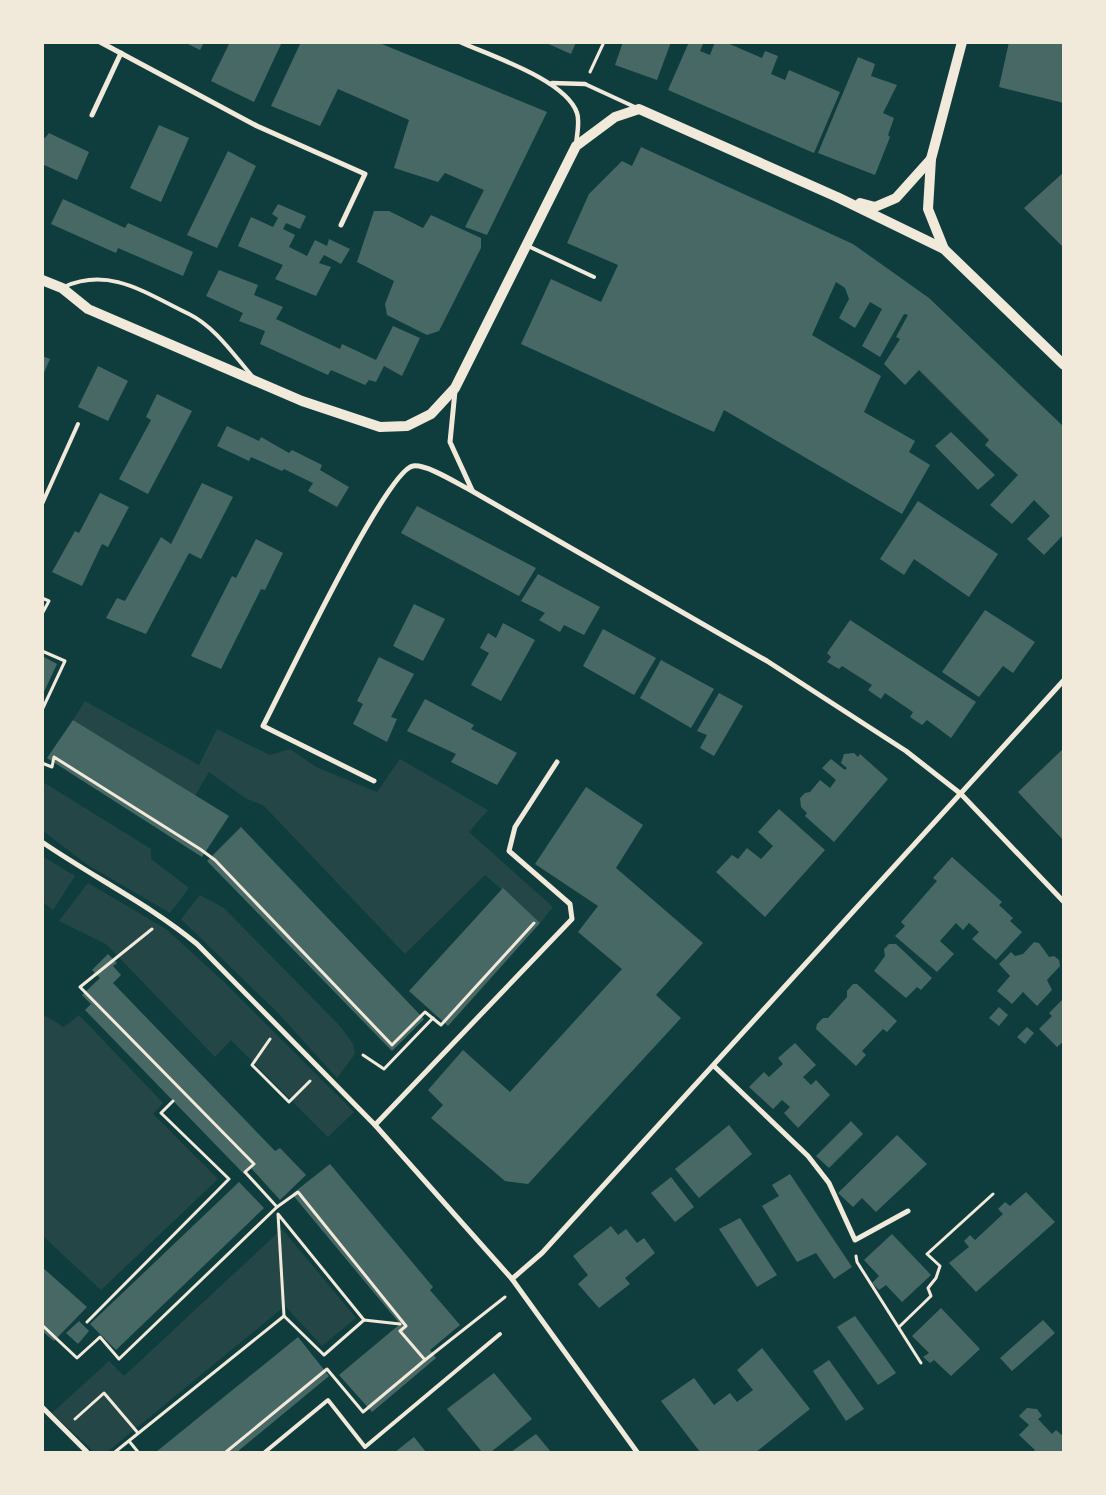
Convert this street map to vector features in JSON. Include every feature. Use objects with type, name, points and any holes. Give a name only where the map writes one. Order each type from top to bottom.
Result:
[{"type":"main road","points":[[944,250],[928,209],[931,160],[962,42]]},
{"type":"main road","points":[[42,280],[62,288],[88,309],[302,401],[380,427],[407,426],[431,414],[455,388],[576,146],[614,117],[639,109],[837,197],[944,250],[1064,365]]},
{"type":"main road","points":[[837,197],[875,207],[896,198],[931,160]]},
{"type":"street","points":[[100,42],[257,126],[365,174],[341,225]]},
{"type":"street","points":[[460,42],[550,83],[569,97],[578,114],[576,146]]},
{"type":"street","points":[[92,115],[122,53]]},
{"type":"street","points":[[550,83],[585,84]]},
{"type":"street","points":[[455,388],[450,442],[472,491]]},
{"type":"street","points":[[374,781],[263,726],[356,544],[378,506],[402,472],[412,466],[423,467],[472,491],[802,682],[906,751],[961,794],[1064,902]]},
{"type":"street","points":[[512,1279],[542,1253],[1064,680]]},
{"type":"street","points":[[376,1125],[572,919],[570,904],[509,851],[515,828],[557,762]]},
{"type":"street","points":[[42,842],[85,872],[163,918],[197,944],[376,1125],[512,1279],[636,1452]]},
{"type":"street","points":[[714,1066],[808,1156],[829,1183],[855,1240],[908,1211]]},
{"type":"street","points":[[42,1408],[87,1452]]},
{"type":"lane","points":[[585,84],[639,109]]},
{"type":"lane","points":[[527,245],[594,277]]},
{"type":"lane","points":[[62,288],[79,280],[92,278],[120,282],[199,319],[221,340],[256,382]]},
{"type":"lane","points":[[42,504],[78,424]]},
{"type":"lane","points":[[265,1452],[328,1400],[365,1447],[500,1334]]},
{"type":"path","points":[[585,84],[604,42]]},
{"type":"path","points":[[42,598],[49,601],[42,614]]},
{"type":"path","points":[[42,651],[65,661],[42,710]]},
{"type":"path","points":[[42,763],[52,767],[54,757],[215,860],[392,1045],[425,1012],[441,1025],[534,923]]},
{"type":"path","points":[[163,918],[124,954],[101,968],[80,987],[254,1164],[245,1172],[277,1207]]},
{"type":"path","points":[[363,1056],[384,1068],[433,1018]]},
{"type":"path","points":[[278,1026],[252,1065],[289,1102],[320,1070]]},
{"type":"path","points":[[87,1322],[229,1179],[160,1113],[173,1101]]},
{"type":"path","points":[[42,1326],[77,1358],[100,1337],[119,1359],[277,1207],[298,1192],[406,1326],[400,1330],[425,1360]]},
{"type":"path","points":[[899,1327],[931,1296],[928,1288],[936,1278],[940,1266],[928,1254],[993,1194]]},
{"type":"path","points":[[364,1320],[324,1355],[284,1316],[278,1214],[364,1320],[400,1324]]},
{"type":"path","points":[[855,1240],[856,1262],[921,1363]]},
{"type":"path","points":[[226,1452],[327,1368],[363,1412],[517,1287]]},
{"type":"path","points":[[115,1452],[284,1316]]},
{"type":"path","points":[[434,1347],[437,1351]]},
{"type":"path","points":[[64,1429],[104,1393],[138,1434]]},
{"type":"path","points":[[128,1442],[138,1452]]},
{"type":"shaded area","points":[[85,701],[199,765],[217,729],[270,755],[290,749],[316,767],[377,792],[400,759],[488,810],[469,832],[553,907],[540,923],[485,875],[405,954],[264,806],[245,798],[209,772],[195,796],[73,720]]},
{"type":"shaded area","points":[[43,782],[151,849],[151,859],[189,888],[170,913],[88,865],[43,831]]},
{"type":"shaded area","points":[[42,856],[75,876],[53,910],[43,902]]},
{"type":"shaded area","points":[[88,883],[166,929],[223,981],[354,1112],[328,1137],[231,1040],[215,1057],[106,944],[59,921]]},
{"type":"shaded area","points":[[200,895],[224,908],[340,1026],[353,1044],[355,1054],[337,1078],[278,1013],[181,919]]},
{"type":"shaded area","points":[[79,1015],[163,1103],[153,1114],[218,1179],[101,1290],[43,1236],[43,1018],[45,1016],[64,1027]]},
{"type":"shaded area","points":[[282,1229],[356,1318],[322,1346],[285,1306],[107,1452],[94,1452],[52,1413],[109,1361],[124,1376]]},
{"type":"building","points":[[184,42],[204,42],[200,50]]},
{"type":"building","points":[[230,42],[282,42],[254,102],[211,81]]},
{"type":"building","points":[[301,42],[377,42],[547,112],[487,235],[465,227],[484,190],[445,173],[438,182],[394,168],[409,120],[338,89],[320,126],[271,106]]},
{"type":"building","points":[[544,42],[576,42],[571,54]]},
{"type":"building","points":[[623,42],[671,42],[657,80],[615,65]]},
{"type":"building","points":[[689,42],[704,42],[700,51],[710,55],[715,42],[725,42],[762,58],[765,51],[778,56],[771,74],[785,80],[789,70],[840,92],[814,153],[668,90]]},
{"type":"building","points":[[1009,42],[1064,42],[1064,103],[999,87]]},
{"type":"building","points":[[858,57],[875,64],[871,76],[897,85],[883,113],[894,118],[888,135],[890,137],[875,175],[818,153]]},
{"type":"building","points":[[159,125],[189,138],[161,202],[130,188]]},
{"type":"building","points":[[49,133],[89,152],[77,180],[42,164],[42,137],[45,138]]},
{"type":"building","points":[[641,147],[853,244],[929,298],[1064,427],[1064,534],[1044,555],[1027,539],[1050,516],[1034,500],[1012,524],[990,505],[1018,475],[985,445],[989,440],[919,370],[905,385],[884,364],[900,339],[896,337],[908,315],[904,314],[880,357],[862,346],[882,309],[870,302],[855,328],[839,318],[849,299],[845,288],[836,282],[812,335],[881,376],[864,412],[915,441],[909,452],[930,465],[902,514],[724,410],[714,432],[521,344],[551,279],[601,302],[618,265],[567,243],[589,194],[622,161],[632,166]]},
{"type":"building","points":[[228,151],[256,166],[217,248],[187,235]]},
{"type":"building","points":[[1064,172],[1064,248],[1024,208]]},
{"type":"building","points":[[63,199],[125,228],[128,223],[193,252],[183,276],[118,248],[116,253],[51,224]]},
{"type":"building","points":[[278,204],[306,216],[300,229],[286,223],[283,229],[295,235],[289,247],[307,256],[315,240],[327,246],[329,239],[350,249],[341,264],[324,255],[319,263],[331,267],[316,296],[275,279],[283,265],[238,246],[251,217],[273,227],[278,218],[272,214]]},
{"type":"building","points":[[374,211],[389,211],[423,228],[431,215],[481,238],[481,248],[439,331],[427,335],[387,315],[385,304],[394,281],[357,262]]},
{"type":"building","points":[[219,270],[258,285],[254,295],[283,307],[276,319],[340,349],[342,344],[376,360],[393,326],[420,338],[402,376],[384,366],[376,382],[369,380],[365,385],[331,370],[328,375],[260,344],[265,331],[239,321],[243,313],[206,296]]},
{"type":"building","points":[[42,356],[50,359],[42,377]]},
{"type":"building","points":[[98,366],[128,381],[108,421],[78,407]]},
{"type":"building","points":[[157,394],[192,411],[148,494],[119,479],[151,420],[146,417]]},
{"type":"building","points":[[227,426],[259,441],[261,437],[289,453],[292,450],[322,465],[320,470],[349,487],[337,507],[308,491],[313,483],[284,469],[282,471],[251,457],[249,461],[217,446]]},
{"type":"building","points":[[951,432],[995,475],[978,490],[935,446]]},
{"type":"building","points":[[202,483],[233,497],[201,559],[189,553],[146,634],[106,618],[117,598],[125,601],[161,537],[171,544]]},
{"type":"building","points":[[100,493],[129,507],[108,547],[102,544],[82,586],[52,572],[75,531],[79,533]]},
{"type":"building","points":[[918,501],[998,554],[969,597],[914,559],[904,575],[880,559]]},
{"type":"building","points":[[417,506],[536,568],[519,596],[401,533]]},
{"type":"building","points":[[256,539],[283,553],[265,590],[261,589],[221,669],[191,656],[232,576],[236,578]]},
{"type":"building","points":[[538,574],[600,607],[584,635],[564,625],[560,632],[539,620],[545,613],[521,601]]},
{"type":"building","points":[[414,604],[445,619],[423,661],[393,646]]},
{"type":"building","points":[[985,610],[1035,642],[1013,673],[1003,666],[979,697],[942,672]]},
{"type":"building","points":[[850,620],[976,702],[951,738],[927,720],[922,725],[910,717],[913,712],[885,693],[881,699],[868,690],[872,685],[842,666],[839,669],[827,662],[831,657],[827,653]]},
{"type":"building","points":[[503,623],[535,640],[501,701],[471,685],[489,653],[480,648],[488,633],[496,638]]},
{"type":"building","points":[[603,629],[656,658],[634,695],[583,666]]},
{"type":"building","points":[[42,656],[57,664],[42,696]]},
{"type":"building","points":[[379,657],[414,674],[391,717],[397,719],[387,742],[353,724],[363,704],[357,701]]},
{"type":"building","points":[[661,660],[714,689],[691,728],[640,698]]},
{"type":"building","points":[[719,693],[743,706],[714,756],[700,748],[707,735],[697,731]]},
{"type":"building","points":[[425,699],[474,725],[471,729],[517,753],[497,785],[451,762],[456,754],[407,731]]},
{"type":"building","points":[[73,720],[229,816],[202,857],[47,758]]},
{"type":"building","points":[[1064,748],[1064,841],[1018,792]]},
{"type":"building","points":[[854,753],[858,757],[860,754],[888,779],[834,842],[805,816],[807,813],[801,807],[800,798],[805,793],[810,792],[820,780],[830,788],[836,780],[822,768],[831,759],[845,770],[847,768],[841,763],[844,754]]},
{"type":"building","points":[[586,787],[643,825],[616,868],[703,943],[656,995],[681,1018],[528,1184],[505,1181],[431,1118],[443,1105],[428,1090],[463,1050],[510,1092],[622,969],[578,932],[598,906],[535,864]]},
{"type":"building","points":[[779,809],[825,850],[765,917],[716,872],[732,855],[738,859],[747,848],[761,859],[773,846],[758,832]]},
{"type":"building","points":[[241,827],[424,1019],[392,1051],[207,861]]},
{"type":"building","points":[[952,857],[1002,902],[999,905],[1013,918],[1010,921],[1022,932],[996,960],[972,939],[979,932],[969,923],[963,930],[956,923],[940,941],[954,954],[937,972],[895,936],[905,926],[901,922],[937,881],[933,878]]},
{"type":"building","points":[[503,888],[540,923],[448,1026],[409,991]]},
{"type":"building","points":[[1034,942],[1039,943],[1049,957],[1054,956],[1059,960],[1060,966],[1047,980],[1052,990],[1037,1006],[1023,992],[1012,1004],[997,991],[1010,976],[999,964],[1011,952],[1015,956],[1023,954]]},
{"type":"building","points":[[889,944],[896,944],[932,978],[921,990],[917,987],[906,998],[874,971],[885,956],[884,949]]},
{"type":"building","points":[[108,954],[117,963],[113,966],[121,975],[113,983],[275,1151],[280,1148],[306,1175],[280,1200],[251,1168],[244,1174],[85,1010],[91,1004],[82,995],[100,978],[92,970]]},
{"type":"building","points":[[853,984],[857,984],[897,1021],[887,1032],[883,1029],[862,1051],[866,1055],[856,1066],[816,1029],[817,1024],[823,1018],[828,1018],[847,997],[847,991]]},
{"type":"building","points":[[1064,998],[1064,1041],[1057,1047],[1039,1029],[1052,1016],[1049,1013]]},
{"type":"building","points":[[999,1007],[1008,1015],[999,1026],[989,1018]]},
{"type":"building","points":[[1027,1027],[1034,1033],[1025,1044],[1017,1037]]},
{"type":"building","points":[[795,1043],[816,1065],[803,1077],[811,1085],[816,1080],[830,1095],[798,1128],[784,1113],[790,1107],[782,1100],[773,1109],[749,1087],[764,1072],[769,1077],[783,1064],[778,1058]]},
{"type":"building","points":[[851,1121],[863,1134],[829,1168],[816,1156]]},
{"type":"building","points":[[729,1125],[752,1154],[699,1198],[675,1169]]},
{"type":"building","points":[[897,1135],[927,1164],[876,1212],[862,1198],[853,1207],[838,1193]]},
{"type":"building","points":[[330,1164],[433,1287],[430,1290],[460,1325],[430,1350],[436,1358],[372,1412],[339,1375],[400,1324],[292,1194]]},
{"type":"building","points":[[790,1174],[852,1267],[834,1279],[816,1253],[797,1262],[762,1206],[779,1196],[772,1185]]},
{"type":"building","points":[[671,1177],[694,1207],[675,1222],[651,1193]]},
{"type":"building","points":[[239,1182],[264,1208],[116,1350],[90,1324]]},
{"type":"building","points":[[1026,1192],[1055,1222],[976,1292],[949,1263],[969,1247],[964,1241],[970,1235],[975,1240],[1003,1214],[998,1209],[1005,1202],[1010,1206]]},
{"type":"building","points":[[740,1218],[777,1275],[757,1287],[719,1229]]},
{"type":"building","points":[[611,1226],[618,1235],[626,1229],[637,1243],[644,1238],[655,1253],[625,1278],[630,1284],[599,1308],[578,1284],[588,1275],[573,1256]]},
{"type":"building","points":[[892,1234],[931,1275],[902,1302],[886,1285],[879,1290],[872,1283],[879,1276],[864,1260]]},
{"type":"building","points":[[42,1267],[87,1307],[54,1341],[42,1331]]},
{"type":"building","points":[[941,1308],[980,1349],[951,1376],[934,1360],[930,1363],[923,1357],[929,1353],[912,1336]]},
{"type":"building","points":[[855,1316],[896,1373],[878,1385],[837,1327]]},
{"type":"building","points":[[1043,1320],[1055,1333],[1012,1371],[1000,1358]]},
{"type":"building","points":[[79,1321],[89,1331],[78,1344],[66,1333]]},
{"type":"building","points":[[298,1337],[329,1376],[237,1452],[156,1452]]},
{"type":"building","points":[[762,1348],[810,1409],[756,1452],[700,1452],[661,1401],[694,1378],[714,1405],[730,1393],[737,1402],[753,1390],[737,1370]]},
{"type":"building","points":[[829,1360],[864,1409],[846,1421],[813,1371]]},
{"type":"building","points":[[494,1373],[532,1419],[491,1452],[482,1452],[447,1409]]},
{"type":"building","points":[[1027,1408],[1037,1409],[1042,1416],[1038,1419],[1052,1434],[1056,1430],[1064,1437],[1064,1452],[1032,1452],[1035,1450],[1019,1435],[1029,1425],[1019,1416]]},
{"type":"building","points":[[536,1434],[551,1452],[511,1452]]},
{"type":"building","points":[[414,1437],[426,1452],[395,1452]]}]
